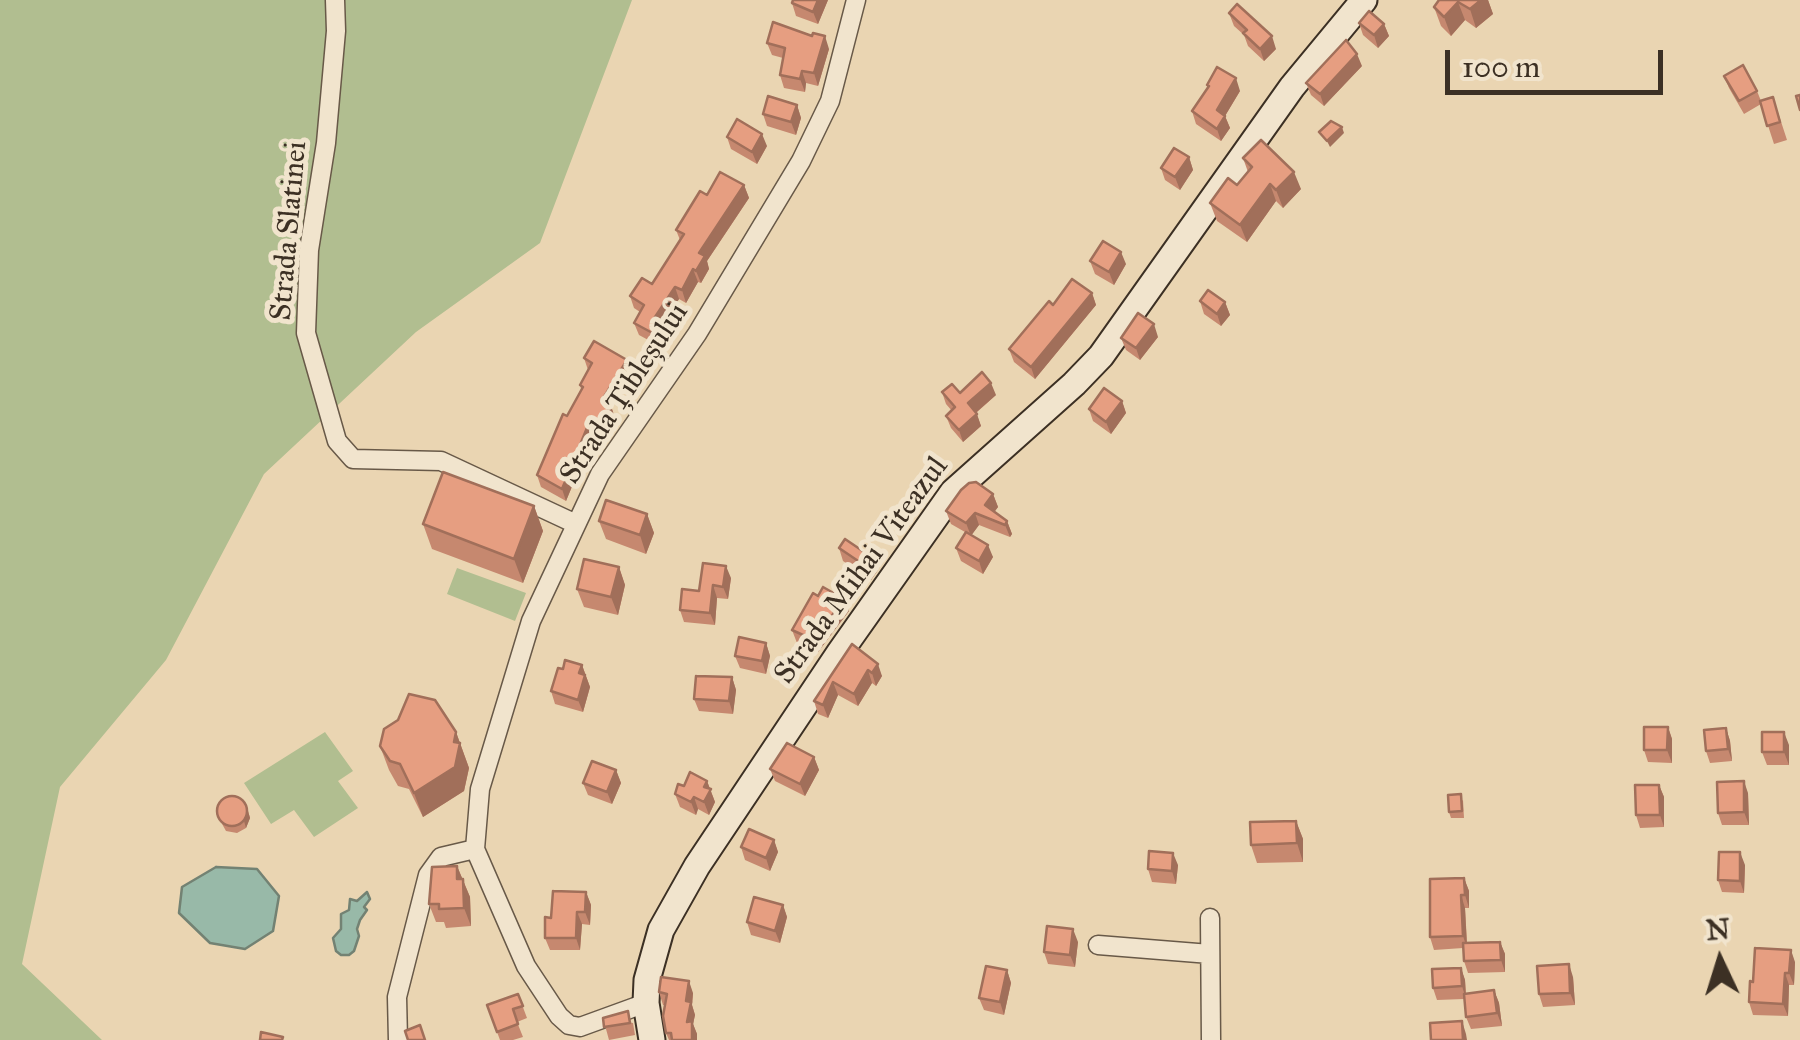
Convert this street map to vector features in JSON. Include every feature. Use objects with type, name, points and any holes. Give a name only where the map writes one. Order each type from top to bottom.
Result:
[{"type":"main road","name":"Strada Mihai Viteazul","points":[[652,1040],[646,1002],[652,955],[689,880],[840,652],[972,472],[1101,356],[1292,87],[1364,0]]},
{"type":"street","name":"Strada Slatinei","points":[[335,0],[326,143],[309,250],[306,333],[337,441],[353,459],[441,462],[576,524]]},
{"type":"street","name":"Strada Țibleșului","points":[[646,1002],[580,1028],[569,1025],[526,966],[475,849],[480,789],[530,621],[576,524],[600,474],[697,334],[801,161],[830,101],[856,0]]},
{"type":"street","points":[[398,1040],[398,996],[428,875],[440,857],[475,849]]},
{"type":"street","points":[[1210,918],[1211,1040]]},
{"type":"street","points":[[1098,945],[1210,954]]},
{"type":"shaded area","points":[[0,0],[632,0],[540,243],[416,332],[264,474],[166,660],[60,787],[22,964],[102,1040],[0,1040]]},
{"type":"shaded area","points":[[457,568],[526,593],[515,621],[447,594]]},
{"type":"shaded area","points":[[325,732],[353,771],[338,781],[358,808],[314,837],[294,810],[271,824],[244,783]]},
{"type":"shaded area","points":[[216,867],[257,869],[279,896],[273,931],[245,949],[210,943],[179,913],[182,887]]},
{"type":"shaded area","points":[[367,892],[370,899],[357,929],[354,951],[341,955],[333,938],[341,929],[341,914],[349,910],[350,899],[357,901]]},
{"type":"building","points":[[818,0],[813,12],[792,3]]},
{"type":"building","points":[[1439,0],[1481,0],[1470,9],[1458,2],[1444,17],[1434,7]]},
{"type":"building","points":[[1237,4],[1272,36],[1260,49],[1229,13]]},
{"type":"building","points":[[1369,11],[1384,24],[1374,35],[1359,23]]},
{"type":"building","points":[[773,22],[812,36],[825,36],[814,73],[802,71],[800,79],[780,75],[785,48],[767,43]]},
{"type":"building","points":[[1346,40],[1357,54],[1320,94],[1306,83]]},
{"type":"building","points":[[1743,65],[1757,91],[1739,101],[1724,76]]},
{"type":"building","points":[[1217,67],[1236,78],[1217,110],[1225,116],[1217,129],[1192,111]]},
{"type":"building","points":[[768,96],[797,105],[791,122],[763,114]]},
{"type":"building","points":[[1773,97],[1780,122],[1767,126],[1760,101]]},
{"type":"building","points":[[737,119],[762,134],[752,152],[727,137]]},
{"type":"building","points":[[1331,121],[1342,127],[1327,141],[1319,132]]},
{"type":"building","points":[[1261,140],[1294,172],[1276,190],[1270,184],[1240,225],[1210,203],[1228,178],[1237,185],[1252,167],[1243,158]]},
{"type":"building","points":[[1174,148],[1189,157],[1175,177],[1161,168]]},
{"type":"building","points":[[720,172],[744,185],[699,253],[705,256],[696,271],[693,269],[682,290],[675,287],[655,317],[665,323],[658,336],[634,323],[644,305],[630,296],[642,278],[652,284],[684,234],[676,230],[700,191],[707,195]]},
{"type":"building","points":[[1103,241],[1121,252],[1109,272],[1090,261]]},
{"type":"building","points":[[1072,279],[1092,293],[1031,367],[1009,349],[1049,301],[1053,305]]},
{"type":"building","points":[[1208,290],[1225,302],[1217,314],[1200,301]]},
{"type":"building","points":[[1138,313],[1154,324],[1136,348],[1121,338]]},
{"type":"building","points":[[594,341],[627,360],[602,400],[611,405],[601,424],[591,418],[562,489],[537,475],[563,414],[567,416],[583,387],[580,385],[592,363],[584,358]]},
{"type":"building","points":[[982,372],[991,383],[968,403],[977,414],[959,430],[946,416],[955,407],[942,392],[952,384],[960,393]]},
{"type":"building","points":[[1104,388],[1122,401],[1106,422],[1089,409]]},
{"type":"building","points":[[443,472],[534,506],[514,559],[423,524]]},
{"type":"building","points":[[976,482],[993,494],[985,505],[1007,521],[1005,525],[975,513],[966,523],[946,511],[961,490]]},
{"type":"building","points":[[606,500],[647,514],[640,535],[599,521]]},
{"type":"building","points":[[966,532],[988,545],[979,561],[956,548]]},
{"type":"building","points":[[845,539],[873,558],[867,567],[839,548]]},
{"type":"building","points":[[584,559],[619,567],[611,597],[577,589]]},
{"type":"building","points":[[703,563],[726,566],[723,587],[713,585],[710,613],[680,610],[682,589],[699,591]]},
{"type":"building","points":[[823,587],[844,599],[814,640],[792,630],[813,593],[818,596]]},
{"type":"building","points":[[739,637],[766,643],[762,661],[735,656]]},
{"type":"building","points":[[852,644],[878,664],[872,673],[868,670],[854,694],[833,682],[823,705],[814,701]]},
{"type":"building","points":[[565,660],[582,665],[579,673],[585,675],[578,700],[551,691],[558,668],[563,669]]},
{"type":"building","points":[[696,676],[732,677],[729,701],[694,699]]},
{"type":"building","points":[[409,694],[435,700],[456,732],[454,742],[460,743],[455,767],[414,793],[400,764],[390,761],[380,746],[384,729],[398,720]]},
{"type":"building","points":[[1644,727],[1668,727],[1667,750],[1644,750]]},
{"type":"building","points":[[1726,728],[1728,749],[1706,751],[1704,730]]},
{"type":"building","points":[[1762,732],[1784,732],[1784,752],[1762,752]]},
{"type":"building","points":[[787,743],[814,757],[800,784],[770,769]]},
{"type":"building","points":[[592,761],[616,770],[607,792],[583,783]]},
{"type":"building","points":[[690,772],[707,781],[704,787],[711,789],[704,802],[694,797],[691,802],[675,794],[678,784],[684,786]]},
{"type":"building","points":[[1744,781],[1744,812],[1718,813],[1717,782]]},
{"type":"building","points":[[1635,785],[1659,785],[1660,815],[1636,815]]},
{"type":"building","points":[[1461,794],[1462,811],[1449,812],[1448,795]]},
{"type":"building","points":[[232,796],[243,800],[247,811],[243,822],[232,826],[221,822],[217,811],[221,800]]},
{"type":"building","points":[[1296,821],[1297,843],[1251,845],[1250,822]]},
{"type":"building","points":[[749,829],[774,840],[766,858],[741,847]]},
{"type":"building","points":[[1149,851],[1173,853],[1172,871],[1148,869]]},
{"type":"building","points":[[1719,852],[1740,852],[1740,881],[1718,880]]},
{"type":"building","points":[[457,866],[457,879],[463,879],[464,908],[439,909],[439,904],[429,904],[432,867]]},
{"type":"building","points":[[1464,878],[1463,936],[1430,937],[1430,879]]},
{"type":"building","points":[[553,891],[586,892],[585,912],[577,912],[576,938],[545,938],[545,917],[551,918]]},
{"type":"building","points":[[754,897],[783,905],[775,931],[747,922]]},
{"type":"building","points":[[1047,926],[1073,929],[1070,955],[1044,952]]},
{"type":"building","points":[[1500,942],[1501,960],[1464,961],[1463,943]]},
{"type":"building","points":[[1755,948],[1791,950],[1783,1004],[1749,1002]]},
{"type":"building","points":[[1569,964],[1570,993],[1539,994],[1537,966]]},
{"type":"building","points":[[986,966],[1007,970],[1000,1002],[979,998]]},
{"type":"building","points":[[1461,968],[1462,986],[1433,988],[1432,969]]},
{"type":"building","points":[[661,977],[689,981],[686,1001],[691,1002],[687,1022],[692,1021],[692,1040],[672,1040],[671,1033],[666,1033],[663,1016],[667,994],[659,992]]},
{"type":"building","points":[[1494,990],[1497,1013],[1466,1017],[1464,994]]},
{"type":"building","points":[[518,994],[523,1006],[513,1009],[518,1024],[497,1032],[487,1005]]},
{"type":"building","points":[[628,1011],[630,1023],[604,1027],[603,1018]]},
{"type":"building","points":[[1462,1021],[1463,1040],[1431,1040],[1430,1023]]},
{"type":"building","points":[[420,1025],[425,1040],[408,1040],[405,1031]]},
{"type":"building","points":[[261,1032],[283,1037],[260,1040]]}]
